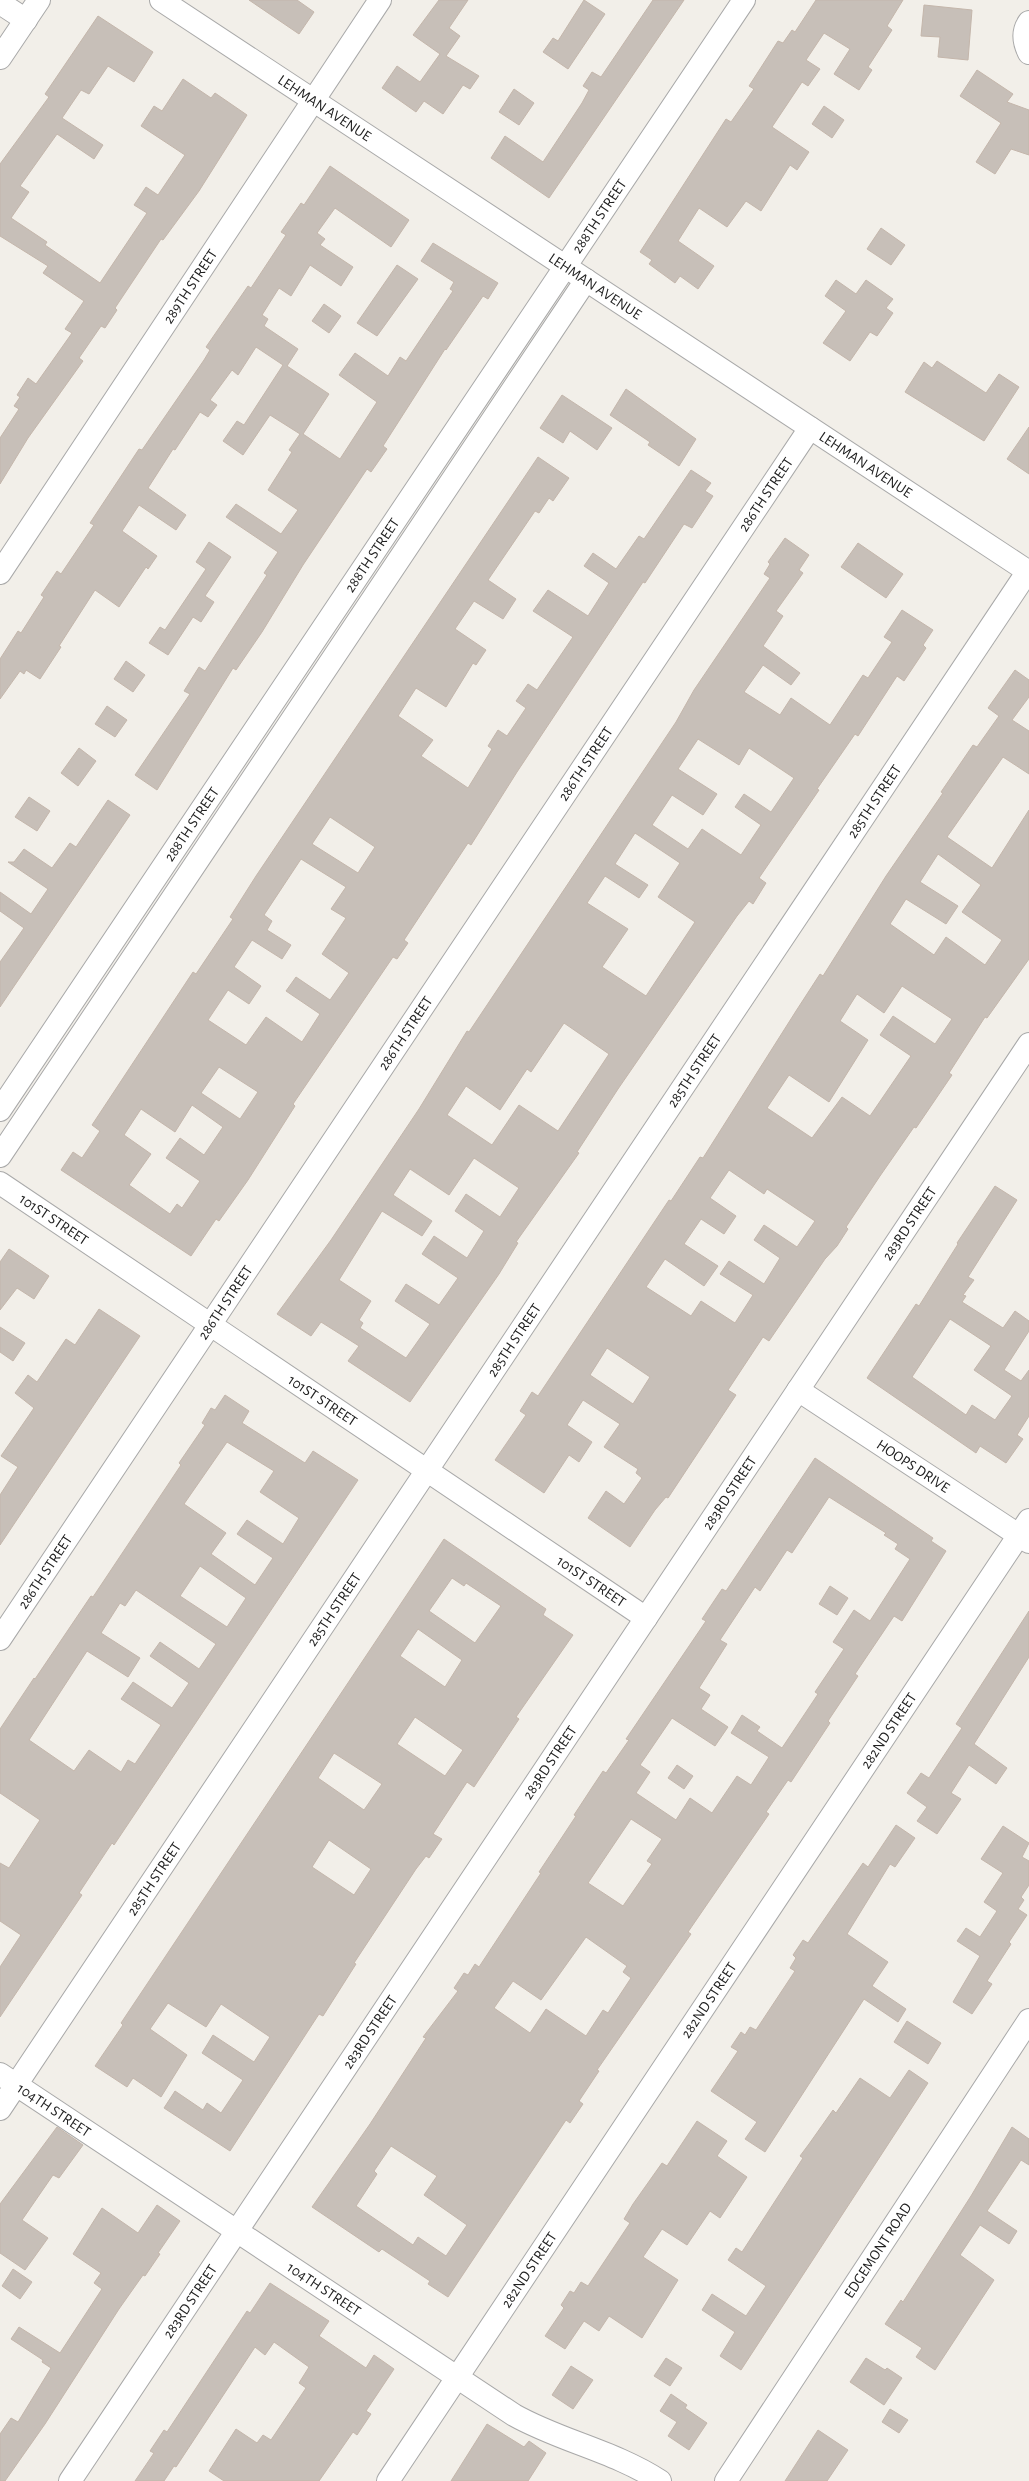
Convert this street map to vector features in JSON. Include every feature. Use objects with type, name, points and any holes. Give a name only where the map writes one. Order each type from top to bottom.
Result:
[{"type":"street","points":[[0,58],[39,0]]},
{"type":"street","name":"LEHMAN AVENUE","points":[[161,0],[1028,572]]},
{"type":"street","name":"289TH STREET","points":[[0,573],[380,0]]},
{"type":"street","name":"288TH STREET","points":[[0,1110],[744,0]]},
{"type":"street","points":[[0,3],[26,20]]},
{"type":"street","points":[[1029,22],[1024,34],[1025,44],[1029,54]]},
{"type":"street","name":"288TH STREET","points":[[0,1156],[586,280]]},
{"type":"street","name":"286TH STREET","points":[[0,1639],[209,1324],[810,428]]},
{"type":"street","name":"285TH STREET","points":[[0,2109],[8,2079],[428,1469],[1028,572]]},
{"type":"street","points":[[168,860],[189,874]]},
{"type":"street","name":"283RD STREET","points":[[70,2481],[236,2229],[1029,1044]]},
{"type":"street","name":"101ST STREET","points":[[0,1183],[428,1469],[646,1618]]},
{"type":"street","name":"HOOPS DRIVE","points":[[798,1390],[1026,1532]]},
{"type":"street","name":"282ND STREET","points":[[388,2481],[1026,1532]]},
{"type":"street","name":"EDGEMONT ROAD","points":[[726,2481],[1029,2020]]},
{"type":"street","name":"104TH STREET","points":[[8,2079],[458,2376],[514,2415],[538,2429],[568,2437],[613,2456],[660,2481]]},
{"type":"building","points":[[249,0],[297,0],[314,12],[299,34]]},
{"type":"building","points":[[439,0],[468,0],[449,28],[460,36],[446,56],[479,76],[470,89],[463,85],[443,114],[424,101],[416,112],[382,88],[397,66],[420,82],[440,54],[413,35]]},
{"type":"building","points":[[584,0],[605,14],[568,69],[543,52],[553,38],[558,41]]},
{"type":"building","points":[[653,0],[684,0],[549,198],[491,158],[505,136],[543,162],[582,103],[589,90],[583,86],[592,72],[601,77]]},
{"type":"building","points":[[816,0],[903,0],[887,26],[892,30],[868,67],[872,70],[859,90],[834,74],[850,49],[824,33],[806,60],[820,69],[808,86],[802,82],[772,127],[809,152],[797,170],[790,165],[761,211],[746,201],[727,227],[699,208],[678,241],[714,266],[698,289],[680,276],[675,283],[649,264],[652,260],[640,252],[726,119],[731,122],[754,89],[749,86],[778,41],[783,43],[792,30],[795,32]]},
{"type":"building","points":[[924,5],[972,10],[968,60],[938,57],[940,37],[921,36]]},
{"type":"building","points":[[98,16],[153,52],[134,82],[108,66],[89,94],[81,90],[62,118],[103,145],[94,159],[57,134],[20,186],[29,192],[11,218],[47,242],[45,245],[100,283],[147,213],[134,205],[146,187],[158,195],[185,155],[141,126],[154,106],[162,111],[183,79],[211,98],[215,93],[247,115],[199,191],[163,240],[161,239],[115,308],[117,310],[105,328],[101,326],[79,358],[83,361],[28,438],[0,484],[0,438],[19,409],[14,406],[20,397],[17,395],[28,378],[36,384],[72,333],[65,329],[84,301],[43,273],[48,266],[0,236],[0,164],[49,97],[45,94]]},
{"type":"building","points":[[977,70],[1013,94],[1007,102],[1029,110],[1029,155],[1011,149],[995,174],[976,162],[1001,123],[960,96]]},
{"type":"building","points":[[514,89],[534,103],[519,125],[499,112]]},
{"type":"building","points":[[824,106],[844,120],[832,138],[812,124]]},
{"type":"building","points":[[330,166],[409,220],[391,247],[335,208],[317,233],[325,239],[320,245],[353,267],[341,286],[310,265],[291,296],[279,288],[262,315],[268,319],[264,326],[298,349],[287,366],[329,394],[303,434],[340,459],[377,402],[339,375],[355,353],[388,376],[400,357],[406,361],[453,291],[450,289],[454,282],[421,261],[433,243],[498,283],[488,299],[483,296],[446,350],[445,349],[383,446],[387,449],[371,472],[367,469],[303,565],[262,632],[236,670],[233,668],[157,790],[135,775],[190,694],[184,691],[199,667],[205,671],[267,575],[264,573],[278,552],[226,517],[236,504],[281,534],[298,510],[268,490],[292,452],[289,450],[300,434],[270,415],[243,455],[223,441],[237,421],[244,425],[283,365],[256,347],[238,375],[232,370],[210,400],[217,405],[208,417],[200,412],[175,450],[173,449],[148,488],[186,515],[176,530],[139,505],[122,531],[157,556],[148,569],[146,567],[119,607],[95,590],[40,679],[26,670],[24,674],[20,671],[0,699],[0,659],[18,631],[21,633],[44,597],[41,595],[57,571],[61,574],[94,525],[90,523],[139,449],[142,450],[204,360],[210,350],[206,347],[248,286],[251,288],[286,235],[281,232],[301,203],[304,205]]},
{"type":"building","points":[[881,228],[905,245],[891,265],[867,249]]},
{"type":"building","points":[[397,265],[418,279],[377,336],[357,323]]},
{"type":"building","points":[[836,280],[856,294],[866,280],[893,299],[886,308],[893,313],[877,336],[870,332],[850,361],[823,343],[846,311],[825,296]]},
{"type":"building","points":[[324,304],[341,316],[329,333],[312,321]]},
{"type":"building","points":[[937,361],[986,393],[999,374],[1019,387],[984,441],[905,392],[924,362],[932,368]]},
{"type":"building","points":[[626,389],[696,439],[679,466],[648,445],[650,442],[610,415]]},
{"type":"building","points":[[562,395],[612,428],[597,450],[570,431],[563,443],[540,428]]},
{"type":"building","points":[[1029,427],[1029,474],[1007,459]]},
{"type":"building","points":[[538,457],[569,478],[553,501],[549,498],[539,513],[535,511],[488,580],[516,599],[503,619],[474,601],[455,629],[486,650],[476,665],[473,663],[446,707],[416,688],[398,716],[433,740],[421,756],[468,788],[492,749],[488,746],[498,730],[507,736],[526,708],[516,701],[528,684],[537,690],[573,637],[533,611],[548,590],[588,616],[609,583],[584,566],[593,553],[616,569],[639,536],[644,539],[691,470],[711,483],[705,491],[713,496],[692,528],[684,524],[645,583],[643,582],[517,772],[471,845],[468,843],[404,940],[408,943],[397,959],[393,957],[293,1104],[295,1106],[248,1180],[219,1221],[216,1219],[191,1256],[61,1170],[73,1152],[82,1158],[100,1131],[92,1125],[193,972],[196,974],[233,919],[230,917],[256,876]],"holes":[[[330,817],[375,847],[358,873],[312,844]],[[301,859],[346,887],[331,909],[346,918],[322,954],[349,973],[330,1000],[296,977],[286,991],[320,1014],[302,1042],[266,1017],[246,1045],[208,1020],[228,990],[249,1004],[261,986],[234,967],[252,940],[282,959],[291,945],[267,930],[272,921],[264,915]],[[219,1067],[258,1092],[240,1119],[201,1093]],[[192,1105],[223,1127],[204,1155],[180,1138],[166,1158],[200,1181],[182,1208],[177,1204],[170,1214],[129,1185],[151,1154],[124,1135],[141,1109],[175,1132]]]},
{"type":"building","points":[[785,538],[809,555],[799,570],[803,573],[776,611],[783,616],[763,646],[800,673],[791,685],[763,665],[744,692],[780,715],[791,698],[830,725],[863,675],[868,678],[892,642],[884,637],[902,610],[933,630],[923,645],[926,648],[904,681],[897,676],[858,736],[855,734],[817,789],[819,790],[759,878],[766,883],[753,904],[749,901],[737,916],[618,1089],[577,1152],[579,1153],[516,1242],[518,1243],[499,1274],[410,1402],[348,1361],[359,1346],[321,1322],[311,1336],[277,1314],[331,1240],[419,1109],[467,1031],[469,1032],[676,722],[694,690],[770,578],[764,574],[770,564],[768,562]],"holes":[[[698,739],[739,765],[749,748],[794,778],[771,812],[744,794],[735,807],[761,825],[741,855],[702,829],[688,849],[652,825],[672,795],[703,815],[717,794],[678,769]],[[635,833],[680,863],[658,897],[695,922],[646,996],[602,967],[628,929],[587,903],[605,876],[639,898],[648,885],[615,864]],[[564,1023],[609,1054],[558,1131],[519,1105],[492,1145],[447,1115],[466,1086],[500,1110],[527,1069],[531,1072]],[[474,1158],[519,1188],[500,1217],[466,1194],[455,1211],[484,1231],[467,1258],[434,1236],[422,1254],[458,1278],[439,1305],[406,1284],[395,1301],[430,1324],[406,1358],[360,1328],[363,1323],[359,1320],[371,1301],[339,1280],[382,1211],[422,1236],[432,1221],[393,1195],[410,1169],[449,1195]]]},
{"type":"building","points":[[209,542],[231,557],[205,596],[214,602],[201,622],[193,617],[168,655],[149,643],[160,627],[165,630],[206,569],[196,562]]},
{"type":"building","points":[[858,543],[903,574],[886,598],[841,567]]},
{"type":"building","points":[[126,661],[145,675],[133,692],[114,679]]},
{"type":"building","points":[[1015,670],[1029,680],[1029,697],[1012,720],[1029,731],[1029,774],[1003,757],[947,837],[992,868],[1029,810],[1029,959],[987,1018],[985,1017],[949,1073],[952,1075],[916,1128],[914,1127],[880,1176],[846,1227],[848,1229],[837,1246],[825,1259],[769,1341],[763,1337],[728,1390],[736,1395],[668,1498],[666,1497],[655,1510],[630,1547],[588,1518],[606,1491],[624,1504],[642,1478],[636,1473],[638,1469],[604,1447],[620,1424],[583,1400],[567,1425],[592,1442],[579,1462],[569,1455],[544,1493],[495,1460],[526,1415],[520,1411],[532,1392],[538,1396],[669,1200],[671,1201],[700,1157],[703,1158],[820,974],[823,976],[886,876],[943,793],[941,792],[973,745],[977,747],[999,716],[988,708]],"holes":[[[938,854],[981,885],[962,912],[1002,940],[985,965],[946,937],[934,955],[890,924],[906,899],[946,924],[958,906],[920,882]],[[902,986],[952,1019],[935,1044],[893,1016],[880,1035],[911,1056],[870,1116],[842,1097],[812,1138],[767,1108],[789,1075],[829,1102],[868,1040],[840,1021],[857,994],[884,1013]],[[729,1170],[764,1194],[767,1189],[815,1221],[797,1247],[764,1225],[754,1240],[780,1258],[764,1284],[729,1261],[720,1274],[753,1295],[735,1323],[701,1301],[691,1316],[646,1287],[665,1259],[704,1286],[718,1266],[684,1244],[701,1219],[724,1234],[736,1216],[710,1198]],[[607,1348],[650,1377],[633,1404],[590,1375]]]},
{"type":"building","points":[[107,706],[127,720],[115,737],[95,724]]},
{"type":"building","points":[[79,748],[96,761],[78,786],[61,773]]},
{"type":"building","points":[[29,797],[50,811],[37,831],[15,817]]},
{"type":"building","points":[[108,800],[130,815],[0,1007],[0,962],[24,928],[0,911],[0,892],[31,914],[48,889],[8,862],[14,862],[24,849],[52,868],[70,843],[76,847]]},
{"type":"building","points":[[995,1186],[1017,1200],[968,1277],[974,1280],[963,1295],[966,1296],[962,1302],[1003,1328],[1015,1311],[1029,1321],[1029,1331],[1004,1370],[1021,1381],[1029,1370],[1029,1416],[1017,1435],[1023,1439],[1006,1463],[980,1446],[976,1453],[867,1378],[916,1304],[919,1306],[958,1244],[957,1243]],"holes":[[[950,1319],[991,1346],[974,1370],[1012,1396],[995,1420],[972,1405],[966,1415],[912,1377]]]},
{"type":"building","points":[[9,1249],[49,1276],[34,1299],[17,1288],[0,1310],[0,1262]]},
{"type":"building","points":[[99,1309],[140,1336],[0,1545],[0,1495],[18,1467],[1,1456],[34,1408],[15,1393],[28,1375],[37,1382],[66,1339],[75,1345]]},
{"type":"building","points":[[0,1327],[25,1343],[13,1361],[0,1352]]},
{"type":"building","points":[[225,1395],[249,1411],[242,1423],[305,1463],[313,1451],[358,1480],[114,1845],[112,1843],[79,1893],[82,1895],[0,2017],[0,1967],[21,1935],[0,1921],[0,1863],[9,1868],[40,1820],[0,1793],[0,1729],[91,1596],[93,1597],[181,1465],[179,1463],[205,1425],[202,1423],[211,1408],[215,1410]],"holes":[[[227,1442],[274,1471],[260,1492],[299,1518],[283,1544],[247,1520],[237,1534],[273,1558],[255,1585],[211,1554],[226,1533],[184,1504]],[[200,1566],[246,1598],[227,1627],[180,1596]],[[136,1590],[216,1644],[199,1669],[160,1642],[150,1656],[189,1683],[172,1708],[133,1682],[121,1699],[161,1725],[135,1764],[128,1760],[121,1772],[89,1750],[74,1771],[29,1740],[87,1651],[128,1677],[140,1658],[101,1633],[120,1603],[125,1606]]]},
{"type":"building","points":[[815,1458],[933,1538],[931,1541],[946,1551],[902,1621],[894,1616],[855,1674],[858,1676],[828,1721],[830,1723],[791,1782],[788,1780],[766,1812],[769,1814],[688,1932],[691,1934],[597,2070],[599,2071],[579,2101],[583,2104],[570,2123],[566,2120],[448,2297],[428,2284],[430,2281],[382,2249],[379,2252],[312,2207],[370,2124],[426,2038],[423,2037],[458,1991],[454,1988],[464,1973],[468,1975],[475,1964],[479,1967],[541,1873],[539,1872],[576,1816],[574,1815],[593,1786],[603,1771],[606,1773],[629,1740],[626,1739],[706,1621],[702,1619],[722,1589],[726,1591]],"holes":[[[829,1497],[886,1533],[884,1535],[898,1544],[895,1549],[910,1559],[870,1621],[854,1610],[833,1642],[844,1649],[815,1692],[818,1694],[782,1748],[757,1731],[760,1727],[742,1715],[731,1733],[769,1757],[751,1785],[737,1776],[712,1813],[690,1798],[676,1820],[636,1793],[650,1772],[640,1765],[672,1718],[715,1746],[728,1727],[701,1709],[710,1695],[699,1688],[727,1644],[720,1640],[755,1587],[760,1591],[787,1550],[792,1553]],[[631,1819],[662,1839],[647,1861],[652,1864],[623,1906],[588,1883]],[[586,1937],[627,1966],[623,1972],[631,1978],[608,2013],[603,2010],[586,2036],[546,2009],[530,2033],[494,2008],[513,1981],[541,2000]],[[391,2146],[437,2176],[424,2195],[467,2225],[446,2256],[418,2237],[413,2245],[356,2206],[377,2174],[374,2171]]]},
{"type":"building","points":[[444,1539],[546,1609],[543,1615],[573,1635],[516,1717],[519,1719],[474,1787],[467,1782],[433,1834],[442,1839],[429,1858],[426,1856],[416,1869],[354,1963],[356,1964],[323,2016],[319,2014],[230,2151],[164,2108],[175,2091],[203,2110],[207,2103],[221,2113],[243,2080],[202,2053],[213,2035],[254,2062],[270,2037],[221,2004],[206,2027],[168,2003],[150,2029],[187,2055],[161,2097],[133,2078],[127,2087],[95,2066],[123,2025],[121,2023]],"holes":[[[452,1578],[464,1586],[466,1583],[501,1606],[475,1643],[429,1611]],[[418,1629],[462,1660],[445,1687],[400,1656]],[[415,1717],[463,1750],[445,1776],[397,1744]],[[334,1753],[382,1784],[364,1810],[318,1778]],[[329,1840],[371,1869],[354,1895],[312,1867]]]},
{"type":"building","points":[[830,1586],[848,1598],[837,1615],[819,1604]]},
{"type":"building","points":[[1029,1611],[1029,1657],[974,1744],[1007,1768],[996,1784],[969,1765],[951,1793],[961,1799],[937,1834],[917,1821],[927,1807],[907,1793],[921,1773],[929,1778],[962,1728],[956,1724]]},
{"type":"building","points":[[677,1765],[693,1776],[684,1789],[668,1778]]},
{"type":"building","points":[[896,1825],[915,1838],[895,1867],[890,1864],[847,1934],[888,1962],[872,1986],[906,2009],[898,2022],[864,1999],[765,2152],[745,2139],[757,2122],[711,2091],[738,2051],[731,2047],[741,2032],[745,2035],[750,2027],[756,2030],[795,1971],[790,1968],[796,1958],[793,1955],[803,1940],[808,1943],[863,1863],[868,1867]]},
{"type":"building","points":[[1003,1826],[1029,1843],[1022,1857],[1029,1861],[1029,1885],[1021,1897],[1024,1900],[1018,1909],[1027,1915],[1009,1942],[1011,1944],[987,1981],[992,1984],[972,2014],[953,2002],[980,1956],[957,1941],[966,1928],[980,1937],[997,1911],[984,1902],[1003,1873],[981,1859]]},
{"type":"building","points":[[907,2021],[941,2043],[928,2064],[894,2042]]},
{"type":"building","points":[[909,2070],[928,2083],[741,2370],[720,2356],[735,2332],[702,2310],[712,2294],[746,2316],[766,2286],[728,2260],[736,2248],[742,2252],[803,2158],[800,2156],[833,2110],[836,2113],[860,2078],[890,2098]]},
{"type":"building","points":[[697,2121],[727,2141],[717,2156],[747,2177],[720,2218],[710,2211],[687,2245],[662,2229],[643,2257],[678,2280],[642,2338],[609,2316],[599,2331],[584,2321],[565,2349],[545,2336],[564,2308],[561,2305],[570,2291],[574,2293],[581,2282],[588,2286],[630,2223],[624,2219],[633,2204],[662,2163],[667,2166]]},
{"type":"building","points":[[57,2127],[83,2145],[59,2178],[53,2175],[22,2220],[48,2238],[25,2270],[0,2253],[0,2204]]},
{"type":"building","points":[[1012,2127],[1029,2139],[1029,2165],[1021,2160],[987,2211],[1017,2231],[1009,2244],[980,2225],[960,2255],[994,2280],[935,2370],[916,2357],[922,2348],[885,2324],[901,2300],[903,2302],[971,2196]]},
{"type":"building","points":[[157,2205],[180,2221],[158,2253],[160,2254],[145,2276],[143,2275],[119,2309],[45,2424],[5,2481],[0,2481],[0,2434],[11,2418],[18,2422],[51,2368],[42,2362],[43,2360],[11,2339],[19,2327],[60,2353],[102,2289],[94,2283],[101,2273],[73,2254],[102,2208],[138,2233]]},
{"type":"building","points":[[13,2269],[32,2282],[20,2299],[2,2286]]},
{"type":"building","points":[[270,2283],[329,2321],[319,2336],[366,2368],[374,2355],[394,2369],[366,2411],[371,2414],[357,2435],[353,2432],[319,2481],[224,2481],[209,2471],[236,2429],[257,2443],[263,2435],[271,2440],[306,2388],[299,2383],[309,2367],[274,2342],[265,2355],[255,2347],[176,2467],[174,2466],[164,2481],[135,2481],[154,2453],[150,2451],[164,2430],[167,2432],[247,2311],[250,2313]]},
{"type":"building","points":[[666,2358],[682,2368],[670,2386],[654,2376]]},
{"type":"building","points":[[866,2358],[885,2370],[887,2368],[902,2378],[884,2405],[850,2382]]},
{"type":"building","points":[[571,2366],[593,2380],[573,2409],[552,2395]]},
{"type":"building","points":[[671,2394],[687,2405],[685,2408],[707,2423],[689,2450],[668,2436],[677,2422],[660,2411]]},
{"type":"building","points":[[890,2409],[908,2420],[899,2433],[882,2422]]},
{"type":"building","points":[[487,2424],[524,2447],[529,2441],[546,2453],[528,2481],[451,2481]]},
{"type":"building","points":[[818,2430],[848,2450],[827,2481],[785,2481]]}]
